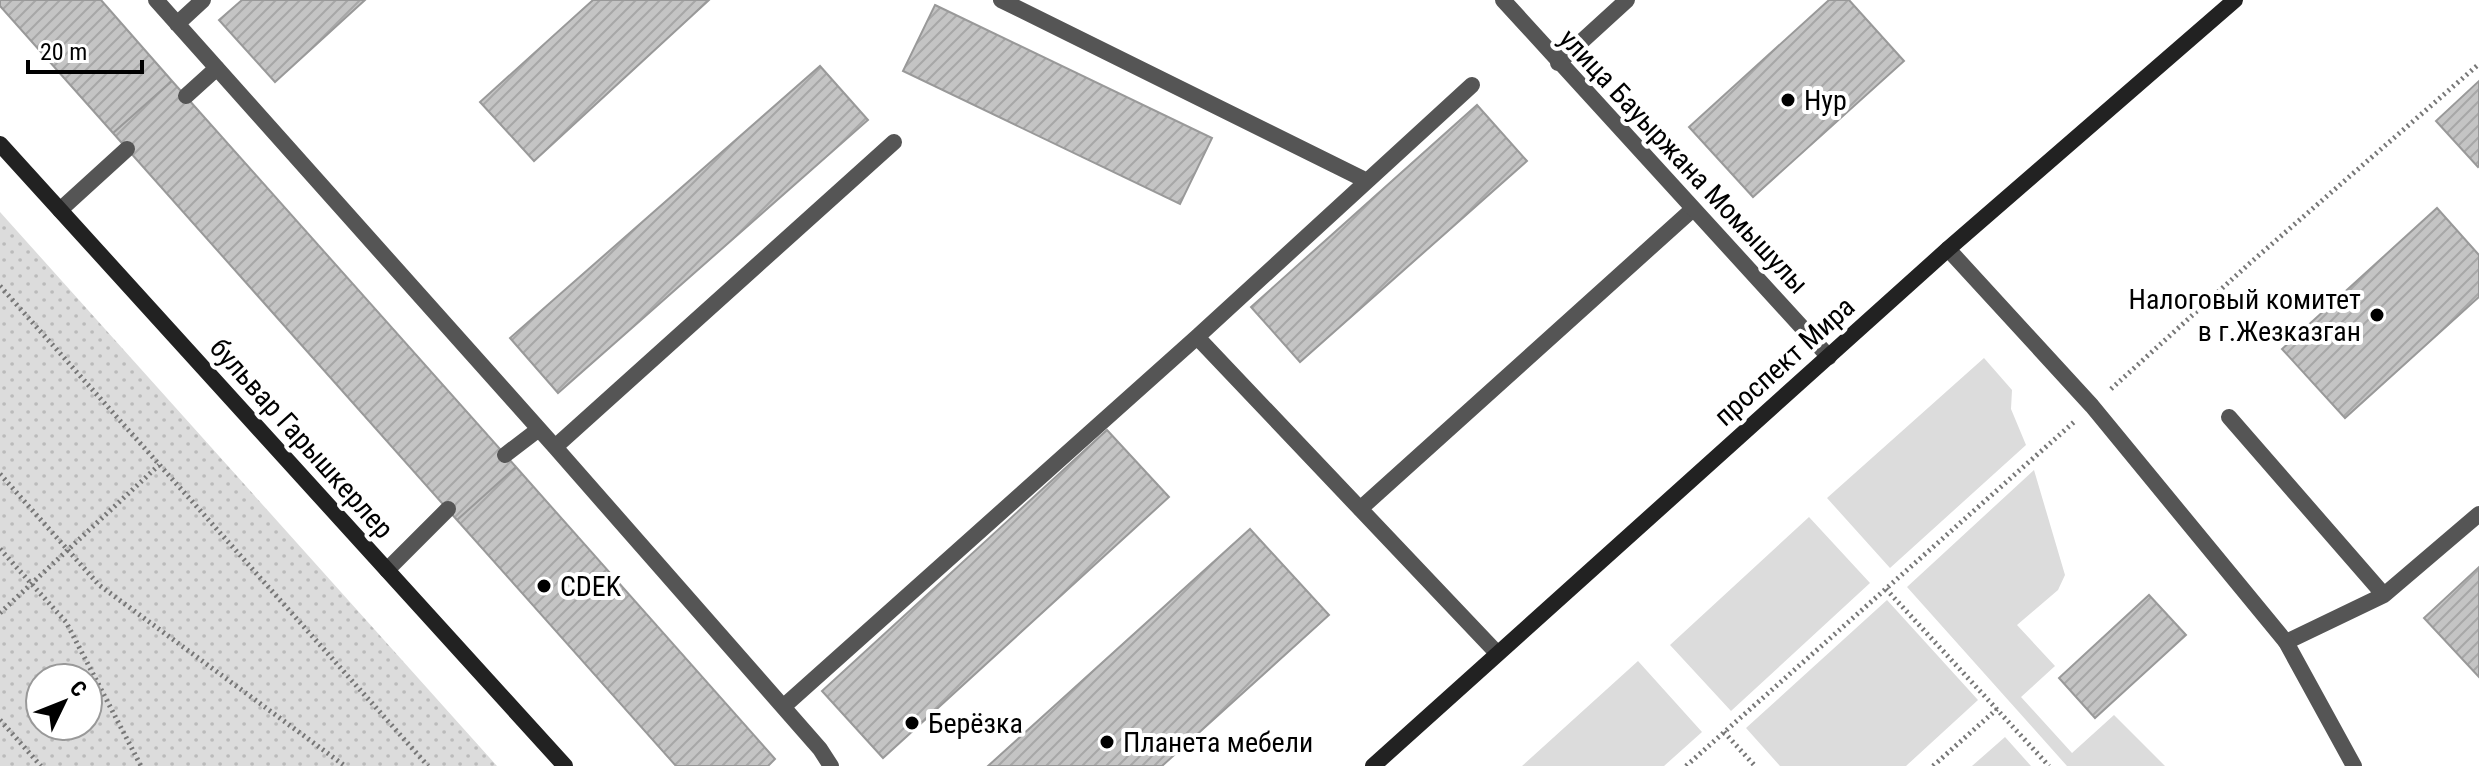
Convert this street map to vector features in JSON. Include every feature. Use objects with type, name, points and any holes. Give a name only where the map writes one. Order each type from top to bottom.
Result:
[{"type":"main road","name":"проспект Мира","points":[[1373,766],[1948,249],[2235,0]]},
{"type":"main road","name":"бульвар Гарышкерлер","points":[[0,144],[565,766]]},
{"type":"street","points":[[156,0],[555,447],[831,766]]},
{"type":"street","points":[[177,24],[203,0]]},
{"type":"street","points":[[1001,0],[1367,181]]},
{"type":"street","name":"улица Бауыржана Момышулы","points":[[1503,0],[1829,357]]},
{"type":"street","points":[[1558,63],[1627,0]]},
{"type":"street","points":[[186,96],[217,68]]},
{"type":"street","points":[[783,707],[1197,337],[1472,85]]},
{"type":"street","points":[[555,447],[894,142]]},
{"type":"street","points":[[60,210],[127,149]]},
{"type":"street","points":[[1360,509],[1693,209]]},
{"type":"street","points":[[1948,249],[2092,406],[2286,642],[2354,766]]},
{"type":"street","points":[[1197,337],[1497,653]]},
{"type":"street","points":[[2229,417],[2384,595]]},
{"type":"street","points":[[505,455],[539,429]]},
{"type":"street","points":[[387,570],[448,509]]},
{"type":"street","points":[[2286,642],[2384,595],[2479,514]]},
{"type":"path","points":[[0,286],[428,766]]},
{"type":"path","points":[[0,613],[159,465]]},
{"type":"path","points":[[0,474],[99,585],[345,766]]},
{"type":"path","points":[[0,549],[66,622],[141,766]]},
{"type":"path","points":[[1886,589],[2049,766]]},
{"type":"path","points":[[1933,766],[1997,709]]},
{"type":"path","points":[[0,720],[41,766]]},
{"type":"path","points":[[1724,732],[1755,766]]},
{"type":"shaded area","points":[[0,212],[497,766],[0,766]]},
{"type":"shaded area","points":[[1984,358],[2012,390],[2011,409],[2026,445],[1890,568],[1827,498]]},
{"type":"shaded area","points":[[2034,470],[2065,575],[2058,590],[2017,625],[2055,666],[2021,697],[2072,753],[2114,715],[2165,766],[2067,766],[1907,587]]},
{"type":"shaded area","points":[[1809,517],[1870,583],[1731,711],[1670,645]]},
{"type":"shaded area","points":[[1887,600],[1978,700],[1906,766],[1780,766],[1746,728]]},
{"type":"shaded area","points":[[1638,661],[1702,732],[1664,766],[1522,766]]},
{"type":"shaded area","points":[[2005,737],[2031,766],[1972,766]]},
{"type":"building","points":[[0,0],[101,0],[172,81],[113,133],[0,6]]},
{"type":"building","points":[[242,0],[365,0],[275,82],[219,20]]},
{"type":"building","points":[[593,0],[709,0],[534,161],[480,102]]},
{"type":"building","points":[[1829,0],[1849,0],[1904,61],[1753,197],[1689,127]]},
{"type":"building","points":[[935,5],[1212,138],[1180,204],[903,71]]},
{"type":"building","points":[[820,66],[868,120],[558,393],[510,338]]},
{"type":"building","points":[[172,81],[516,467],[457,520],[113,133]]},
{"type":"building","points":[[2479,81],[2479,166],[2478,167],[2436,121]]},
{"type":"building","points":[[1477,105],[1527,161],[1300,362],[1251,307]]},
{"type":"building","points":[[2437,208],[2479,255],[2479,297],[2345,418],[2282,349]]},
{"type":"building","points":[[1107,430],[1169,497],[883,758],[822,691]]},
{"type":"building","points":[[516,467],[775,759],[768,766],[676,766],[457,520]]},
{"type":"building","points":[[1250,529],[1329,615],[1162,766],[988,766]]},
{"type":"building","points":[[2479,567],[2479,677],[2424,618]]},
{"type":"building","points":[[2149,595],[2186,635],[2095,718],[2059,678]]},
{"type":"place","name":"Нур","points":[[1788,100]]},
{"type":"place","name":"Налоговый комитет в г.Жезказган","points":[[2377,315]]},
{"type":"place","name":"CDEK","points":[[544,586]]},
{"type":"place","name":"Берёзка","points":[[912,723]]},
{"type":"place","name":"Планета мебели","points":[[1107,742]]}]
